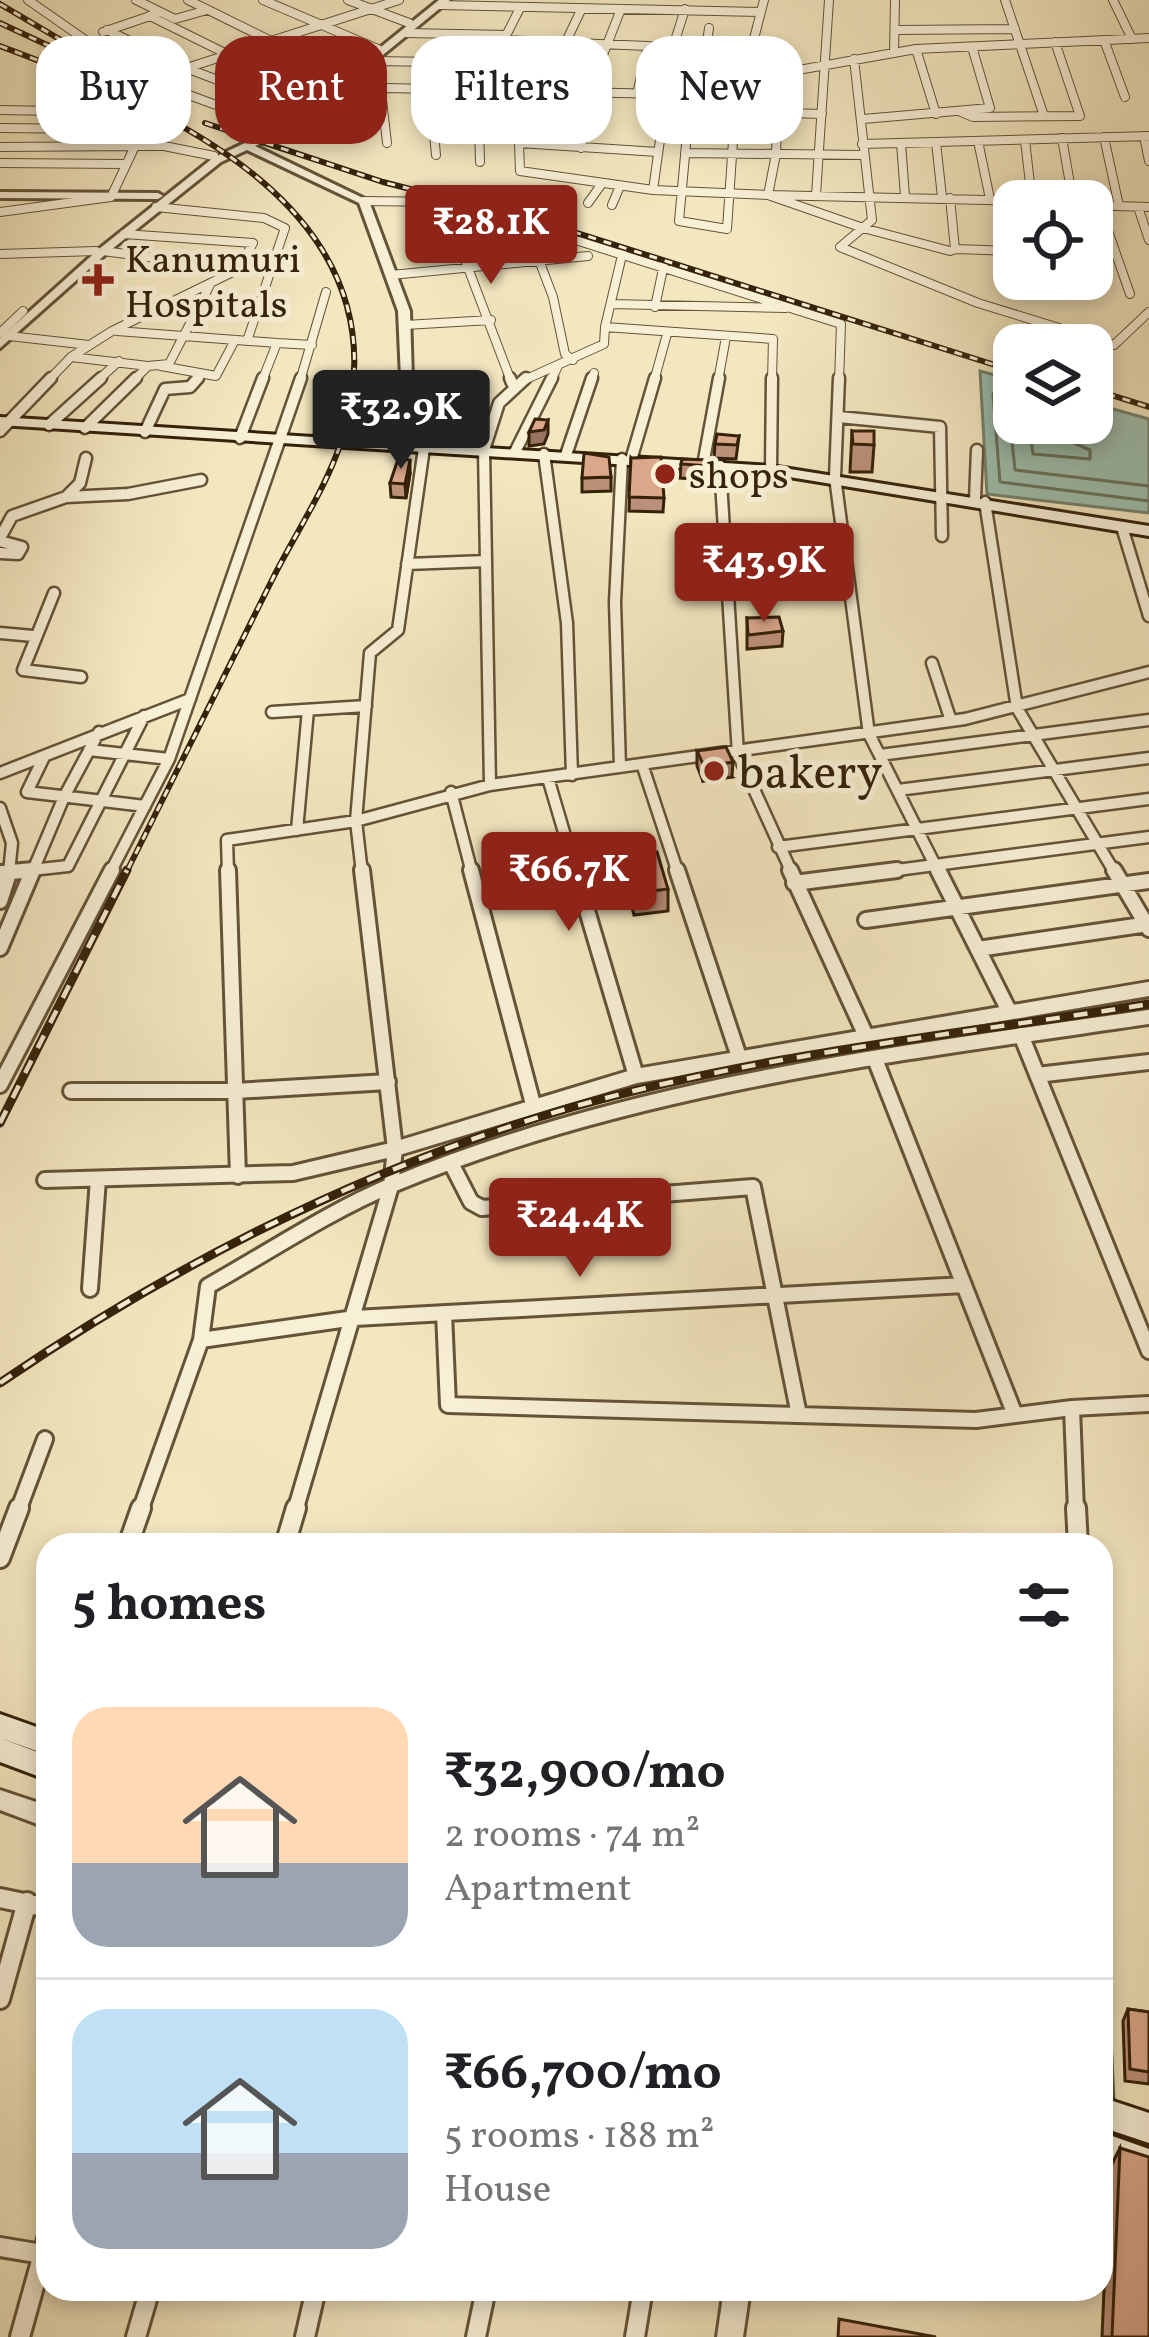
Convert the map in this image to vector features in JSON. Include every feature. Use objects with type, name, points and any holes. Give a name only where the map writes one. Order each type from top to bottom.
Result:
[{"type":"main road","points":[[3,424],[284,437],[771,470],[1149,531]]},
{"type":"main road","points":[[0,1721],[36,1738]]},
{"type":"main road","points":[[0,1750],[36,1764]]},
{"type":"main road","points":[[1113,2116],[1149,2128]]},
{"type":"main road","points":[[1113,2151],[1149,2164]]},
{"type":"street","points":[[28,0],[81,36]]},
{"type":"street","points":[[136,0],[175,19],[207,10]]},
{"type":"street","points":[[191,0],[258,36]]},
{"type":"street","points":[[263,0],[338,36]]},
{"type":"street","points":[[348,0],[408,28],[494,36]]},
{"type":"street","points":[[285,36],[399,0]]},
{"type":"street","points":[[752,36],[764,0]]},
{"type":"street","points":[[816,195],[822,114],[819,65],[829,0]]},
{"type":"street","points":[[894,53],[895,0]]},
{"type":"street","points":[[1005,0],[1044,116]]},
{"type":"street","points":[[1113,0],[1132,38]]},
{"type":"street","points":[[387,46],[440,2],[520,8],[687,6],[760,12]]},
{"type":"street","points":[[677,36],[687,6]]},
{"type":"street","points":[[506,36],[520,8]]},
{"type":"street","points":[[569,36],[582,8]]},
{"type":"street","points":[[611,36],[621,9]]},
{"type":"street","points":[[90,36],[161,12]]},
{"type":"street","points":[[150,16],[215,49]]},
{"type":"street","points":[[708,36],[709,28]]},
{"type":"street","points":[[895,30],[1015,29]]},
{"type":"street","points":[[107,30],[119,36]]},
{"type":"street","points":[[803,68],[916,50],[1148,38]]},
{"type":"street","points":[[1105,40],[1125,97]]},
{"type":"street","points":[[961,112],[973,117],[1080,116],[1055,42]]},
{"type":"street","points":[[863,119],[990,108],[972,46]]},
{"type":"street","points":[[916,50],[936,114]]},
{"type":"street","points":[[854,59],[872,220],[840,247],[978,303],[1114,345],[1149,312]]},
{"type":"street","points":[[0,110],[36,111]]},
{"type":"street","points":[[803,113],[822,114]]},
{"type":"street","points":[[0,128],[94,129],[135,146]]},
{"type":"street","points":[[685,153],[818,154],[902,142],[1146,136],[1149,161]]},
{"type":"street","points":[[1104,137],[1119,206]]},
{"type":"street","points":[[1062,138],[1069,180]]},
{"type":"street","points":[[1024,140],[1027,180]]},
{"type":"street","points":[[978,141],[990,200]]},
{"type":"street","points":[[902,142],[905,196]]},
{"type":"street","points":[[936,142],[955,249]]},
{"type":"street","points":[[3,338],[157,202],[214,156],[237,144]]},
{"type":"street","points":[[3,338],[23,311],[124,234],[157,202],[217,160],[252,144]]},
{"type":"street","points":[[435,144],[436,155]]},
{"type":"street","points":[[479,144],[480,162]]},
{"type":"street","points":[[519,144],[520,171],[620,187],[682,193],[993,200]]},
{"type":"street","points":[[531,144],[658,152]]},
{"type":"street","points":[[581,148],[582,144]]},
{"type":"street","points":[[652,190],[659,144]]},
{"type":"street","points":[[686,144],[679,220],[727,229],[730,144]]},
{"type":"street","points":[[768,195],[776,144]]},
{"type":"street","points":[[111,196],[135,146]]},
{"type":"street","points":[[0,147],[164,146],[214,156]]},
{"type":"street","points":[[248,146],[364,201],[443,202],[524,221],[841,324],[836,477],[869,734],[1009,1011]]},
{"type":"street","points":[[0,163],[126,164]]},
{"type":"street","points":[[588,203],[601,184]]},
{"type":"street","points":[[612,205],[620,187]]},
{"type":"street","points":[[632,202],[638,188]]},
{"type":"street","points":[[768,195],[911,243],[993,250]]},
{"type":"street","points":[[0,196],[111,196],[264,218],[285,228],[241,341],[218,376],[71,357]]},
{"type":"street","points":[[0,212],[111,196]]},
{"type":"street","points":[[289,1533],[355,1318],[391,1186],[395,1149],[356,821],[370,653],[398,631],[417,446],[405,325],[364,201]]},
{"type":"street","points":[[443,202],[512,383]]},
{"type":"street","points":[[1113,206],[1143,207],[1149,240]]},
{"type":"street","points":[[524,221],[541,260],[565,354],[573,360]]},
{"type":"street","points":[[3,424],[71,357],[112,331],[239,268],[253,244],[124,234]]},
{"type":"street","points":[[0,254],[100,251],[271,272]]},
{"type":"street","points":[[490,785],[484,450],[490,413],[512,383],[604,344],[623,251]]},
{"type":"street","points":[[1113,254],[1130,294]]},
{"type":"street","points":[[391,275],[587,256]]},
{"type":"street","points":[[655,307],[664,264]]},
{"type":"street","points":[[85,428],[155,366],[169,364],[211,283]]},
{"type":"street","points":[[0,1084],[169,759],[284,437],[326,292]]},
{"type":"street","points":[[611,304],[801,309]]},
{"type":"street","points":[[691,335],[696,307]]},
{"type":"street","points":[[0,310],[23,311]]},
{"type":"street","points":[[405,325],[491,320]]},
{"type":"street","points":[[605,327],[773,339],[771,470]]},
{"type":"street","points":[[112,331],[311,345]]},
{"type":"street","points":[[620,766],[615,602],[627,459],[667,334]]},
{"type":"street","points":[[726,337],[711,466],[738,754],[866,1036]]},
{"type":"street","points":[[3,338],[89,345]]},
{"type":"street","points":[[240,438],[277,343]]},
{"type":"street","points":[[49,424],[118,362]]},
{"type":"street","points":[[515,452],[558,366]]},
{"type":"street","points":[[566,455],[594,373]]},
{"type":"street","points":[[145,432],[165,389],[190,387],[200,375]]},
{"type":"street","points":[[839,417],[937,424],[942,536]]},
{"type":"street","points":[[977,450],[980,501],[1017,708],[1148,926],[977,949]]},
{"type":"street","points":[[544,454],[567,622],[572,775]]},
{"type":"street","points":[[66,497],[80,483],[86,458]]},
{"type":"street","points":[[0,553],[17,554],[22,547],[0,540],[12,516],[66,497],[128,494],[201,480]]},
{"type":"street","points":[[1122,527],[1149,616]]},
{"type":"street","points":[[407,564],[486,561]]},
{"type":"street","points":[[54,593],[23,670],[81,677]]},
{"type":"street","points":[[0,633],[33,636]]},
{"type":"street","points":[[932,663],[951,721]]},
{"type":"street","points":[[238,1176],[227,840],[356,821],[490,785],[951,721],[1149,673]]},
{"type":"street","points":[[0,773],[190,699]]},
{"type":"street","points":[[272,712],[366,706]]},
{"type":"street","points":[[297,830],[308,710]]},
{"type":"street","points":[[6,872],[68,866],[144,716]]},
{"type":"street","points":[[880,755],[1149,721]]},
{"type":"street","points":[[0,948],[64,797],[99,732]]},
{"type":"street","points":[[89,750],[169,759]]},
{"type":"street","points":[[44,757],[27,792],[145,806]]},
{"type":"street","points":[[898,790],[1149,758]]},
{"type":"street","points":[[642,764],[740,1057]]},
{"type":"street","points":[[548,778],[637,1076]]},
{"type":"street","points":[[451,792],[534,1108]]},
{"type":"street","points":[[778,847],[1149,799]]},
{"type":"street","points":[[0,808],[13,831],[0,901]]},
{"type":"street","points":[[794,884],[1149,838]]},
{"type":"street","points":[[866,920],[1149,881]]},
{"type":"street","points":[[45,1180],[293,1174],[395,1149],[637,1076],[1149,989]]},
{"type":"street","points":[[132,1533],[201,1340],[208,1286],[391,1186],[610,1111],[875,1059],[1149,1017]]},
{"type":"street","points":[[1022,1035],[1149,1351]]},
{"type":"street","points":[[875,1059],[1015,1414]]},
{"type":"street","points":[[1037,1075],[1149,1062]]},
{"type":"street","points":[[71,1091],[235,1091],[388,1082]]},
{"type":"street","points":[[452,1166],[471,1202],[482,1208],[753,1187],[799,1415]]},
{"type":"street","points":[[90,1289],[98,1179]]},
{"type":"street","points":[[201,1340],[355,1318],[964,1285]]},
{"type":"street","points":[[444,1313],[448,1406],[976,1420],[1149,1404]]},
{"type":"street","points":[[1072,1408],[1077,1533]]},
{"type":"street","points":[[0,1558],[44,1439]]},
{"type":"street","points":[[0,1721],[36,1731]]},
{"type":"street","points":[[0,1800],[36,1813]]},
{"type":"street","points":[[0,1898],[36,1904]]},
{"type":"street","points":[[0,1999],[27,1901]]},
{"type":"street","points":[[0,2247],[36,2248]]},
{"type":"street","points":[[20,2337],[36,2282]]},
{"type":"street","points":[[136,2337],[146,2301]]},
{"type":"street","points":[[305,2337],[313,2301]]},
{"type":"street","points":[[476,2337],[484,2301]]},
{"type":"street","points":[[635,2337],[642,2301]]},
{"type":"street","points":[[730,2337],[735,2301]]},
{"type":"water","points":[[980,371],[993,374],[993,444],[1113,444],[1113,409],[1149,419],[1149,513],[987,494]]},
{"type":"building","points":[[535,419],[548,420],[544,430],[529,432]]},
{"type":"building","points":[[852,431],[874,431],[874,445],[853,444]]},
{"type":"building","points":[[717,434],[739,436],[737,445],[715,444]]},
{"type":"building","points":[[584,453],[609,457],[611,477],[582,478]]},
{"type":"building","points":[[661,457],[664,498],[629,497],[631,458]]},
{"type":"building","points":[[398,459],[410,460],[405,484],[390,483]]},
{"type":"building","points":[[682,459],[709,460],[708,466],[681,464]]},
{"type":"building","points":[[779,617],[783,631],[748,635],[747,618]]},
{"type":"building","points":[[726,747],[733,762],[704,766],[697,751]]},
{"type":"building","points":[[657,852],[668,889],[635,893],[624,856]]},
{"type":"building","points":[[1128,2009],[1149,2012],[1149,2072],[1130,2069]]},
{"type":"building","points":[[1120,2148],[1149,2157],[1149,2337],[1112,2337]]},
{"type":"building","points":[[839,2319],[936,2337],[838,2337]]},
{"type":"railway","points":[[0,4],[54,36]]},
{"type":"railway","points":[[0,23],[36,40]]},
{"type":"railway","points":[[0,46],[135,102],[201,138],[261,181],[309,231],[342,290],[354,359],[342,439],[328,475],[126,873]]},
{"type":"railway","points":[[205,123],[383,182],[555,226],[993,364]]},
{"type":"railway","points":[[1113,396],[1149,407]]},
{"type":"railway","points":[[0,1123],[127,870]]},
{"type":"railway","points":[[0,1383],[203,1259],[345,1190],[493,1132],[712,1073],[1149,1004]]},
{"type":"place","name":"Kanumuri Hospitals","points":[[98,280]]},
{"type":"place","name":"shops","points":[[665,474]]},
{"type":"place","name":"bakery","points":[[714,771]]}]
